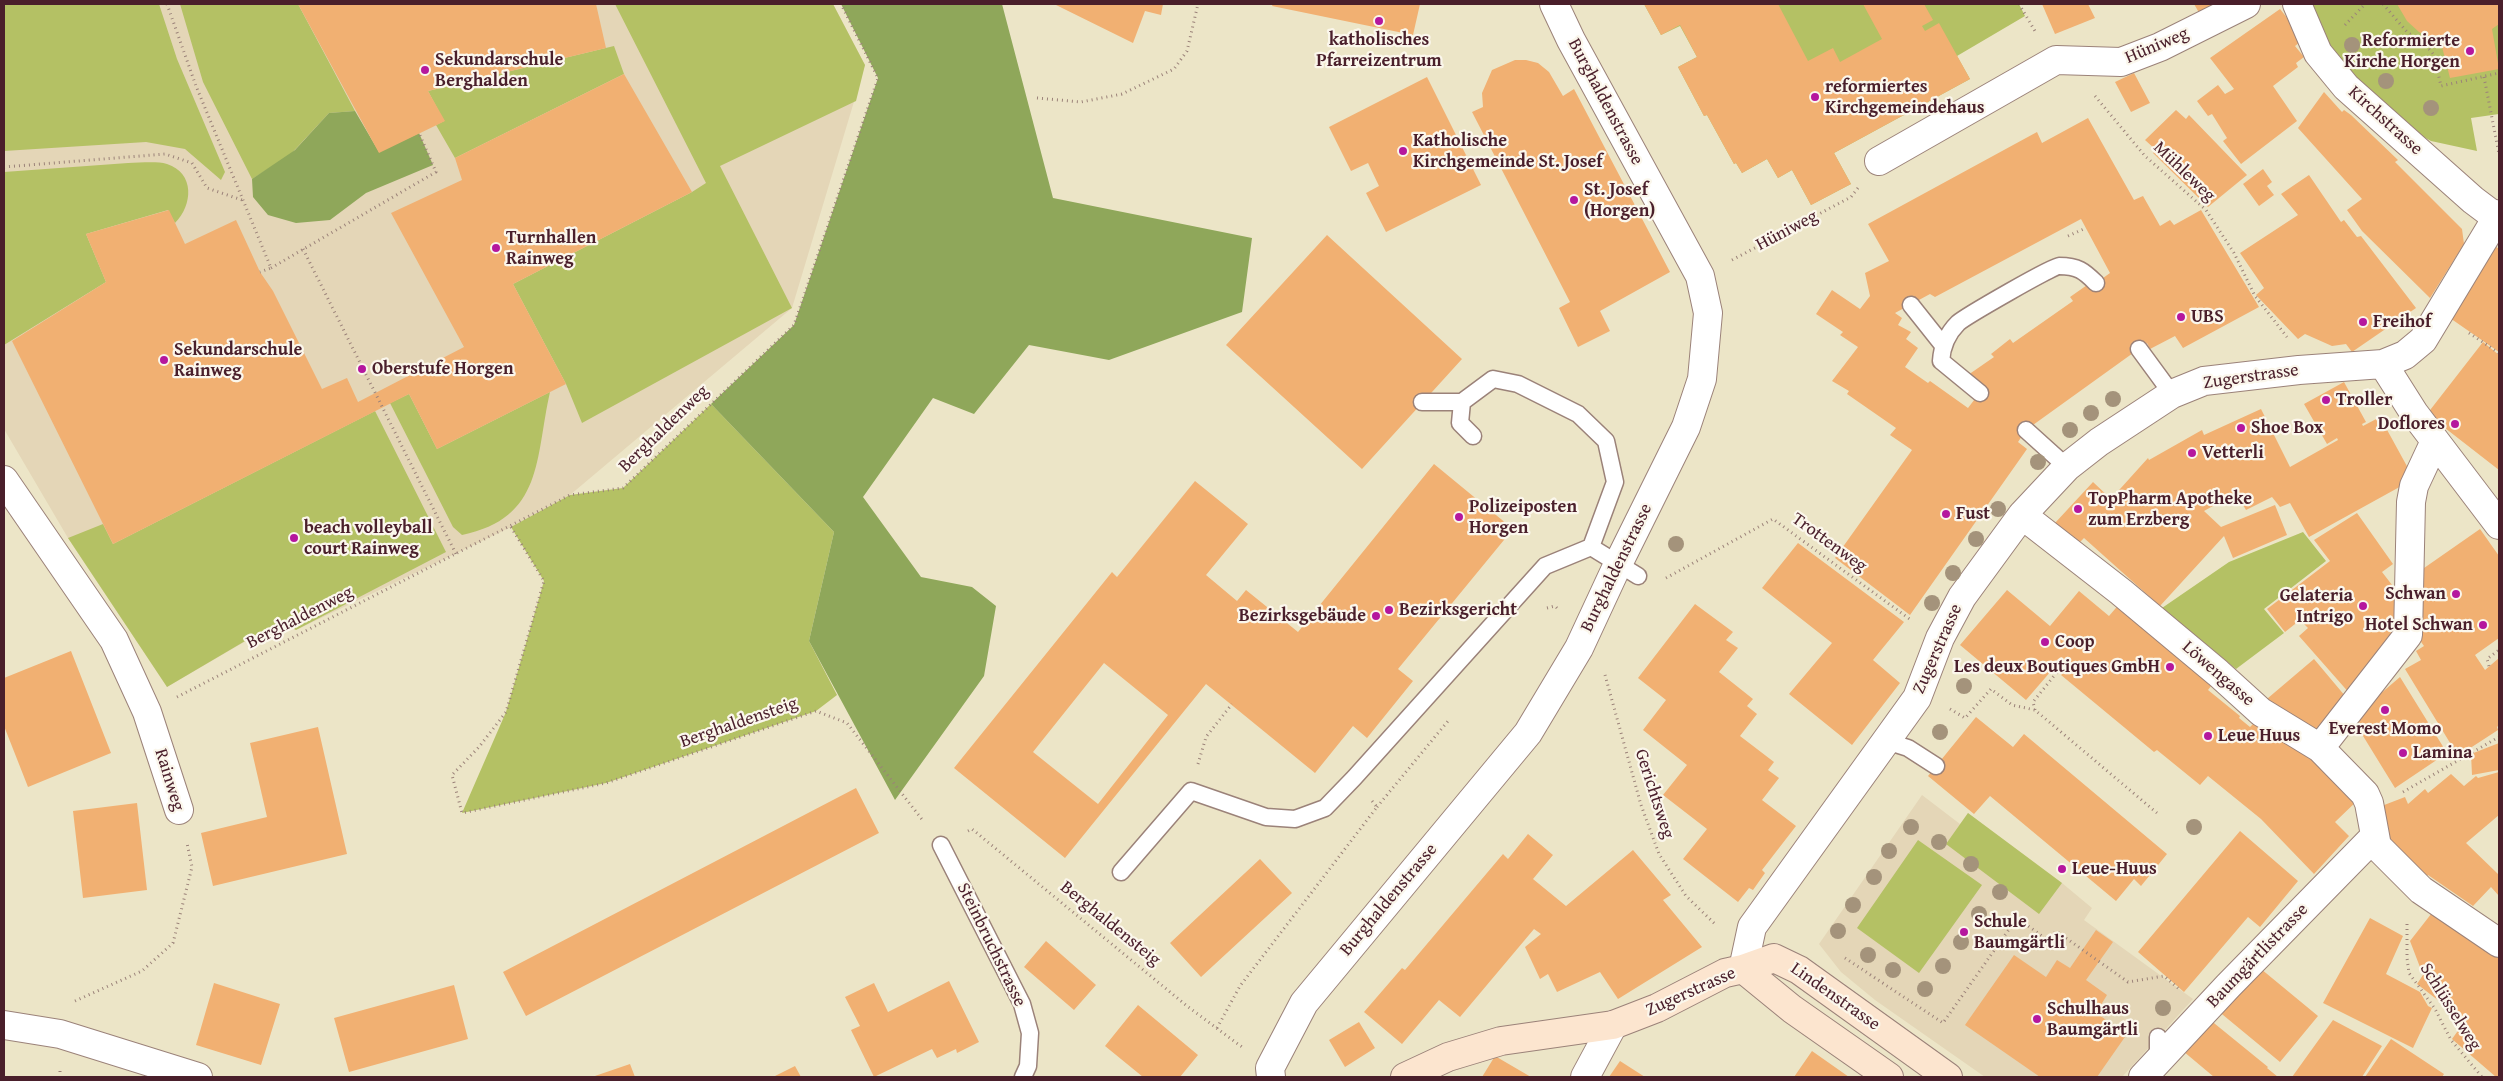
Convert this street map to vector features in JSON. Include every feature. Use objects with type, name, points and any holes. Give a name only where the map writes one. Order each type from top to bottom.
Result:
[{"type":"main road","name":"Lindenstrasse","points":[[1743,969],[1774,958],[1786,962],[1948,1077]]},
{"type":"main road","name":"Zugerstrasse","points":[[1405,1077],[1448,1057],[1501,1041],[1613,1025],[1657,1008],[1725,973],[1743,969]]},
{"type":"main road","name":"Lindenstrasse","points":[[1743,969],[1792,1009],[1889,1077]]},
{"type":"street","name":"Burghaldenstrasse","points":[[1271,1077],[1270,1068],[1304,1003],[1528,733],[1628,570],[1686,427],[1702,379],[1708,313],[1700,276],[1571,40],[1554,4]]},
{"type":"street","name":"Hüniweg","points":[[2048,49],[2121,62],[2160,47],[2246,4]]},
{"type":"street","name":"Kirchstrasse","points":[[2297,4],[2318,53],[2346,87],[2473,200],[2498,216]]},
{"type":"street","points":[[1879,161],[2048,49]]},
{"type":"street","name":"Zugerstrasse","points":[[1743,969],[1752,928],[1917,698],[1940,638],[1962,597],[2022,515],[2067,467],[2099,442],[2172,394],[2204,381],[2299,370],[2383,364],[2405,355],[2423,340],[2498,216]]},
{"type":"street","points":[[2383,364],[2435,442],[2499,525]]},
{"type":"street","points":[[2320,748],[2408,635],[2410,502],[2414,486],[2435,442]]},
{"type":"street","name":"Rainweg","points":[[4,480],[114,640],[147,712],[179,810]]},
{"type":"street","name":"Löwengasse","points":[[2022,515],[2122,592],[2261,712],[2320,748],[2365,794],[2369,803],[2376,846],[2421,890],[2499,943]]},
{"type":"street","name":"Baumgärtlistrasse","points":[[2153,1059],[2228,986],[2374,837]]},
{"type":"street","points":[[4,1025],[60,1034],[198,1077]]},
{"type":"street","points":[[1585,1077],[1613,1025]]},
{"type":"lane","points":[[1980,393],[1941,361],[1942,344],[1958,323],[2040,274],[2058,266],[2082,269],[2096,283]]},
{"type":"lane","points":[[1911,305],[1942,344]]},
{"type":"lane","points":[[2139,349],[2172,394]]},
{"type":"lane","points":[[1121,872],[1191,791],[1266,817],[1295,819],[1325,808],[1545,566],[1590,547],[1615,482],[1606,441],[1578,414],[1518,384],[1493,379],[1462,402],[1422,402]]},
{"type":"lane","points":[[1462,402],[1460,423],[1473,436]]},
{"type":"lane","points":[[2026,430],[2067,467]]},
{"type":"lane","points":[[1590,547],[1628,570]]},
{"type":"lane","points":[[1886,741],[1908,748],[1936,766]]},
{"type":"lane","name":"Steinbruchstrasse","points":[[941,845],[1022,1004],[1030,1033],[1028,1066],[1023,1077]]},
{"type":"path","points":[[167,4],[196,86],[271,268]]},
{"type":"path","name":"Berghaldenweg","points":[[147,712],[511,527],[570,495],[623,488],[794,325],[878,78],[841,4]]},
{"type":"path","points":[[1036,98],[1081,102],[1122,94],[1174,69],[1187,50],[1198,4]]},
{"type":"path","name":"Mühleweg","points":[[2019,4],[2048,49],[2089,89],[2145,156],[2206,210],[2234,253],[2255,296],[2292,344]]},
{"type":"path","points":[[2383,4],[2407,32],[2424,44],[2434,55],[2441,86],[2499,73]]},
{"type":"path","points":[[2484,77],[2499,154]]},
{"type":"path","points":[[260,272],[271,268],[436,172],[419,133]]},
{"type":"path","points":[[4,167],[165,154],[192,163],[207,188],[242,200]]},
{"type":"path","name":"Hüniweg","points":[[1731,261],[1851,197]]},
{"type":"path","points":[[303,249],[456,554]]},
{"type":"path","name":"Trottenweg","points":[[1628,570],[1655,583],[1773,519],[1912,620]]},
{"type":"path","name":"Berghaldensteig","points":[[511,527],[544,581],[506,712],[479,747],[452,775],[462,813],[606,783],[816,712],[847,722],[941,845],[972,829],[1217,1028],[1240,986],[1377,807]]},
{"type":"path","points":[[1540,611],[1555,606],[1565,615]]},
{"type":"path","points":[[2489,666],[2487,659],[2499,650]]},
{"type":"path","points":[[2035,710],[2033,702],[2062,666]]},
{"type":"path","name":"Gerichtsweg","points":[[1604,670],[1642,805],[1659,854],[1686,896],[1716,925]]},
{"type":"path","points":[[1965,718],[1992,688],[2012,706],[2035,710],[2158,813]]},
{"type":"path","points":[[1191,791],[1206,737],[1232,704]]},
{"type":"path","points":[[1354,778],[1377,807],[1452,716]]},
{"type":"path","points":[[2369,803],[2410,790],[2482,745],[2499,737]]},
{"type":"path","name":"Rainweg","points":[[72,1002],[142,971],[173,943],[192,867],[179,810]]},
{"type":"path","name":"Schlüsselweg","points":[[2421,890],[2412,902],[2407,920],[2407,958],[2410,972],[2435,1009],[2451,1040],[2482,1077]]},
{"type":"path","points":[[1842,957],[1850,960],[1943,1023],[2017,918],[2049,941],[2056,930],[2128,982],[2164,976],[2185,994]]},
{"type":"shaded area","name":"Oberstufe Horgen","points":[[4,4],[833,4],[865,65],[792,308],[570,495],[511,527],[296,630],[283,623],[258,634],[167,687],[68,538],[4,429]]},
{"type":"shaded area","name":"Schule Baumgärtli","points":[[1922,795],[1960,824],[1968,813],[2062,883],[2092,908],[2084,920],[2193,999],[2122,1077],[1985,1077],[1875,1000],[1841,972],[1819,944]]},
{"type":"green space","points":[[7,4],[159,4],[177,59],[225,172],[221,180],[185,149],[146,142],[4,151],[4,6]]},
{"type":"green space","points":[[180,4],[298,4],[355,111],[329,113],[290,155],[252,179],[203,82]]},
{"type":"green space","points":[[615,4],[833,4],[865,65],[856,101],[720,166],[792,308],[582,423],[566,384],[513,284],[706,183]]},
{"type":"green space","points":[[841,4],[1002,4],[1053,198],[1252,238],[1242,312],[1109,360],[1029,345],[974,414],[933,398],[863,497],[921,577],[972,587],[996,606],[984,676],[895,800],[809,641],[834,532],[711,404],[794,325],[878,78]]},
{"type":"green space","name":"reformiertes Kirchgemeindehaus","points":[[1644,4],[2019,4],[2025,16],[1957,56],[1970,79],[1834,153],[1851,184],[1811,205],[1792,170],[1778,178],[1767,159],[1742,173],[1736,163],[1734,164],[1707,115],[1704,116],[1678,67],[1697,57],[1680,26],[1661,35]]},
{"type":"green space","points":[[2309,4],[2499,4],[2499,114],[2471,118],[2477,151],[2431,141],[2402,125],[2337,61]]},
{"type":"green space","points":[[614,46],[624,74],[455,158],[436,125],[444,121],[428,91]]},
{"type":"green space","points":[[355,111],[379,152],[419,133],[433,165],[366,193],[330,220],[296,223],[268,215],[253,197],[252,179],[295,150],[329,113]]},
{"type":"green space","points":[[128,163],[163,163],[176,168],[183,174],[187,182],[188,199],[181,216],[175,223],[168,210],[86,234],[106,282],[4,345],[4,172]]},
{"type":"green space","points":[[550,392],[537,462],[531,482],[522,500],[508,515],[489,527],[462,535],[453,527],[390,403],[409,394],[437,449]]},
{"type":"green space","points":[[711,404],[834,532],[809,641],[837,695],[816,711],[606,783],[462,813],[506,712],[544,581],[511,527],[570,495],[623,488]]},
{"type":"green space","points":[[375,411],[446,552],[296,630],[283,623],[257,634],[167,687],[68,538],[103,524],[113,544]]},
{"type":"green space","points":[[2303,532],[2326,561],[2264,609],[2284,633],[2236,669],[2162,608],[2229,562]]},
{"type":"green space","points":[[1968,813],[2062,883],[2039,914],[1946,844]]},
{"type":"green space","points":[[1918,840],[1982,885],[1919,973],[1857,928]]},
{"type":"building","name":"Sekundarschule Berghalden","points":[[298,4],[596,4],[606,48],[428,91],[445,121],[379,153]]},
{"type":"building","points":[[1054,4],[1163,4],[1161,15],[1145,11],[1133,43]]},
{"type":"building","name":"katholisches Pfarreizentrum","points":[[1273,4],[1420,4],[1413,35],[1272,6]]},
{"type":"building","name":"reformiertes Kirchgemeindehaus","points":[[1644,4],[1778,4],[1808,61],[1833,48],[1840,62],[1882,39],[1863,4],[1924,4],[1933,20],[1922,26],[1925,31],[1939,23],[1970,79],[1834,153],[1851,184],[1811,205],[1792,170],[1778,178],[1767,159],[1742,173],[1736,163],[1734,164],[1707,115],[1704,116],[1678,67],[1697,57],[1680,25],[1661,35]]},
{"type":"building","points":[[2042,4],[2088,4],[2095,18],[2055,34]]},
{"type":"building","points":[[2194,4],[2222,4],[2201,16]]},
{"type":"building","name":"Reformierte Kirche Horgen","points":[[2397,4],[2499,4],[2499,24],[2492,29],[2499,69],[2450,78],[2440,39],[2428,37],[2419,32],[2407,21]]},
{"type":"building","points":[[2280,9],[2304,39],[2295,46],[2304,57],[2296,63],[2298,67],[2273,86],[2297,121],[2241,164],[2223,141],[2227,138],[2212,114],[2208,116],[2197,101],[2218,85],[2225,94],[2234,89],[2210,58]]},
{"type":"building","name":"St. Josef (Horgen)","points":[[1515,60],[1538,63],[1549,72],[1563,96],[1574,89],[1670,272],[1600,311],[1610,331],[1578,347],[1559,308],[1570,302],[1472,112],[1483,107],[1482,93],[1492,70]]},
{"type":"building","points":[[2134,73],[2150,103],[2131,112],[2115,82]]},
{"type":"building","points":[[624,74],[692,192],[513,284],[566,384],[437,449],[409,394],[113,544],[12,341],[106,282],[86,234],[169,210],[185,244],[236,220],[260,272],[273,291],[322,389],[347,378],[358,402],[464,347],[391,213],[462,180],[455,158]]},
{"type":"building","name":"Katholische Kirchgemeinde St. Josef","points":[[1427,77],[1481,185],[1386,232],[1366,193],[1379,186],[1368,163],[1351,171],[1329,127]]},
{"type":"building","points":[[2324,92],[2342,112],[2344,110],[2351,115],[2398,160],[2395,162],[2462,229],[2464,244],[2430,298],[2362,231],[2347,210],[2362,199],[2298,128]]},
{"type":"building","points":[[2176,110],[2186,119],[2189,115],[2247,175],[2208,207],[2153,153],[2156,150],[2145,140]]},
{"type":"building","points":[[2088,118],[2134,200],[2143,196],[2160,226],[2170,220],[2174,225],[2201,210],[2259,307],[2183,348],[2175,336],[2150,349],[2147,343],[2026,430],[2018,442],[2027,449],[1910,615],[1835,558],[1912,450],[1890,435],[1896,428],[1847,394],[1849,391],[1832,381],[1858,347],[1840,335],[1843,332],[1816,314],[1832,290],[1860,309],[1870,296],[1865,273],[1889,261],[1868,224],[2037,132],[2042,143]],"holes":[[[2081,219],[2110,273],[2092,286],[2090,283],[2070,297],[2073,301],[2013,343],[2010,339],[1991,354],[1994,357],[1968,375],[1984,387],[1968,408],[1930,381],[1928,383],[1905,367],[1918,348],[1906,339],[1911,332],[1898,325],[1902,318],[1895,313],[1930,294],[1935,297]]]},
{"type":"building","points":[[2263,169],[2272,182],[2267,186],[2274,195],[2259,206],[2243,184]]},
{"type":"building","points":[[2309,175],[2341,222],[2344,220],[2357,237],[2361,236],[2416,308],[2352,352],[2346,344],[2332,346],[2305,334],[2298,339],[2256,295],[2264,288],[2240,253],[2298,215],[2281,194]]},
{"type":"building","points":[[1327,235],[1462,359],[1362,469],[1226,345]]},
{"type":"building","points":[[2495,246],[2499,249],[2499,352],[2447,316]]},
{"type":"building","points":[[2483,342],[2499,355],[2499,470],[2427,414]]},
{"type":"building","points":[[2344,382],[2366,422],[2362,424],[2363,426],[2380,417],[2414,479],[2309,537],[2290,503],[2280,507],[2272,497],[2246,510],[2236,493],[2204,511],[2221,527],[2275,505],[2287,535],[2233,558],[2224,536],[2160,606],[2084,538],[2078,544],[2055,523],[2093,482],[2111,499],[2148,458],[2149,460],[2202,430],[2204,435],[2261,409],[2290,467],[2338,440],[2337,438],[2327,444],[2304,404]]},
{"type":"building","name":"Bezirksgebäude","points":[[1434,464],[1513,529],[1398,669],[1413,681],[1367,738],[1353,726],[1315,773],[1206,684],[1065,858],[954,768],[1112,572],[1117,577],[1195,481],[1248,524],[1206,575],[1237,601],[1246,590],[1298,632]],"holes":[[[1104,663],[1168,715],[1098,804],[1033,752]]]},
{"type":"building","points":[[2357,513],[2393,564],[2382,572],[2406,603],[2401,629],[2351,695],[2299,636],[2308,628],[2300,620],[2285,632],[2267,609],[2330,561],[2314,540]]},
{"type":"building","name":"Schwan","points":[[2480,529],[2499,556],[2499,638],[2475,655],[2485,670],[2499,658],[2499,725],[2497,727],[2498,730],[2458,756],[2405,669],[2421,660],[2416,651],[2424,646],[2404,618],[2404,582]]},
{"type":"building","points":[[1798,543],[1904,622],[1873,660],[1900,683],[1852,745],[1789,694],[1832,643],[1762,588]]},
{"type":"building","name":"Leue Huus","points":[[2007,590],[2050,626],[2079,591],[2109,616],[2121,602],[2215,681],[2208,690],[2240,716],[2239,718],[2250,727],[2259,718],[2303,745],[2360,798],[2335,822],[2349,836],[2314,874],[2261,819],[2208,776],[2200,785],[2157,750],[2154,752],[2061,675],[2066,669],[2058,663],[2026,700],[1960,645]]},
{"type":"building","points":[[1695,604],[1733,632],[1726,640],[1738,648],[1719,672],[1753,699],[1747,706],[1757,714],[1740,736],[1774,762],[1768,770],[1779,778],[1762,800],[1796,826],[1762,870],[1765,873],[1753,890],[1749,888],[1738,902],[1683,859],[1707,829],[1663,795],[1687,765],[1643,730],[1666,700],[1638,678]]},
{"type":"building","points":[[71,651],[111,753],[28,787],[4,726],[4,678]]},
{"type":"building","points":[[2314,659],[2351,703],[2310,738],[2261,704]]},
{"type":"building","points":[[2400,677],[2447,753],[2395,788],[2352,718]]},
{"type":"building","points":[[1976,717],[2013,747],[2024,734],[2167,854],[2141,886],[2134,879],[2116,901],[1990,796],[1974,814],[1928,776]]},
{"type":"building","points":[[318,727],[347,854],[213,886],[201,833],[267,817],[250,743]]},
{"type":"building","points":[[2499,743],[2499,770],[2472,775],[2471,754]]},
{"type":"building","points":[[2499,772],[2499,815],[2466,843],[2499,875],[2499,896],[2491,887],[2473,906],[2428,875],[2426,877],[2384,835],[2379,807],[2405,797],[2408,804],[2425,789],[2428,793],[2451,774],[2464,786],[2476,776],[2478,778]]},
{"type":"building","points":[[856,788],[879,833],[526,1016],[503,972]]},
{"type":"building","points":[[137,803],[147,890],[83,898],[73,811]]},
{"type":"building","points":[[2240,831],[2298,881],[2260,927],[2248,917],[2184,992],[2138,952]]},
{"type":"building","points":[[1528,834],[1553,855],[1533,879],[1566,906],[1633,850],[1671,895],[1663,900],[1702,947],[1618,999],[1600,972],[1557,992],[1548,974],[1540,979],[1525,947],[1541,934],[1534,929],[1460,1017],[1439,1000],[1402,1044],[1364,1012],[1402,968],[1405,970],[1503,854],[1508,859]]},
{"type":"building","points":[[1260,859],[1292,893],[1201,977],[1170,943]]},
{"type":"building","points":[[2435,909],[2499,959],[2499,1077],[2496,1077],[2452,1039],[2465,1021],[2417,984],[2423,975],[2410,941]]},
{"type":"building","points":[[2370,918],[2403,936],[2386,974],[2420,992],[2428,1006],[2432,1008],[2413,1048],[2323,1003]]},
{"type":"building","name":"Schulhaus Baumgärtli","points":[[2096,930],[2113,942],[2086,980],[2107,995],[2096,1013],[2127,1034],[2097,1077],[2040,1077],[1965,1025],[2014,955],[2046,977],[2057,960],[2070,968]]},
{"type":"building","points":[[1046,941],[1096,985],[1074,1010],[1024,967]]},
{"type":"building","points":[[2255,964],[2318,1016],[2280,1062],[2217,1010]]},
{"type":"building","points":[[949,981],[979,1042],[957,1053],[956,1049],[937,1058],[932,1049],[874,1077],[851,1030],[860,1026],[845,997],[874,983],[888,1012]]},
{"type":"building","points":[[214,983],[280,1004],[261,1065],[196,1045]]},
{"type":"building","points":[[454,985],[468,1039],[349,1072],[334,1018]]},
{"type":"building","points":[[1138,1005],[1198,1055],[1180,1077],[1143,1077],[1105,1046]]},
{"type":"building","points":[[2209,1019],[2278,1077],[2214,1077],[2183,1051]]},
{"type":"building","points":[[2333,1020],[2382,1046],[2362,1077],[2292,1077]]},
{"type":"building","points":[[1359,1022],[1375,1048],[1345,1067],[1329,1040]]},
{"type":"building","points":[[2391,1039],[2444,1074],[2442,1077],[2365,1077]]},
{"type":"building","points":[[1812,1051],[1849,1077],[1794,1077]]},
{"type":"building","points":[[1495,1056],[1531,1077],[1482,1077]]},
{"type":"building","points":[[1620,1061],[1645,1077],[1609,1077]]},
{"type":"building","points":[[630,1064],[635,1077],[592,1077]]},
{"type":"building","points":[[795,1066],[801,1077],[773,1077]]},
{"type":"place","name":"katholisches Pfarreizentrum","points":[[1379,21]]},
{"type":"place","name":"Reformierte Kirche Horgen","points":[[2470,51]]},
{"type":"place","name":"Sekundarschule Berghalden","points":[[425,70]]},
{"type":"place","name":"reformiertes Kirchgemeindehaus","points":[[1815,97]]},
{"type":"place","name":"Katholische Kirchgemeinde St. Josef","points":[[1403,151]]},
{"type":"place","name":"St. Josef (Horgen)","points":[[1574,200]]},
{"type":"place","name":"Turnhallen Rainweg","points":[[496,248]]},
{"type":"place","name":"UBS","points":[[2181,317]]},
{"type":"place","name":"Freihof","points":[[2363,322]]},
{"type":"place","name":"Sekundarschule Rainweg","points":[[164,360]]},
{"type":"place","name":"Oberstufe Horgen","points":[[362,369]]},
{"type":"place","name":"Troller","points":[[2326,400]]},
{"type":"place","name":"Doflores","points":[[2455,424]]},
{"type":"place","name":"Shoe Box","points":[[2241,428]]},
{"type":"place","name":"Vetterli","points":[[2192,453]]},
{"type":"place","name":"TopPharm Apotheke zum Erzberg","points":[[2078,509]]},
{"type":"place","name":"Fust","points":[[1946,514]]},
{"type":"place","name":"Polizeiposten Horgen","points":[[1459,517]]},
{"type":"place","name":"beach volleyball court Rainweg","points":[[294,538]]},
{"type":"place","name":"Schwan","points":[[2456,594]]},
{"type":"place","name":"Gelateria Intrigo","points":[[2363,606]]},
{"type":"place","name":"Bezirksgericht","points":[[1389,610]]},
{"type":"place","name":"Bezirksgebäude","points":[[1376,616]]},
{"type":"place","name":"Hotel Schwan","points":[[2483,625]]},
{"type":"place","name":"Coop","points":[[2045,642]]},
{"type":"place","name":"Les deux Boutiques GmbH","points":[[2170,667]]},
{"type":"place","name":"Everest Momo","points":[[2385,710]]},
{"type":"place","name":"Leue Huus","points":[[2208,736]]},
{"type":"place","name":"Lamina","points":[[2403,753]]},
{"type":"place","name":"Leue-Huus","points":[[2062,869]]},
{"type":"place","name":"Schule Baumgärtli","points":[[1964,932]]},
{"type":"place","name":"Schulhaus Baumgärtli","points":[[2037,1019]]}]
